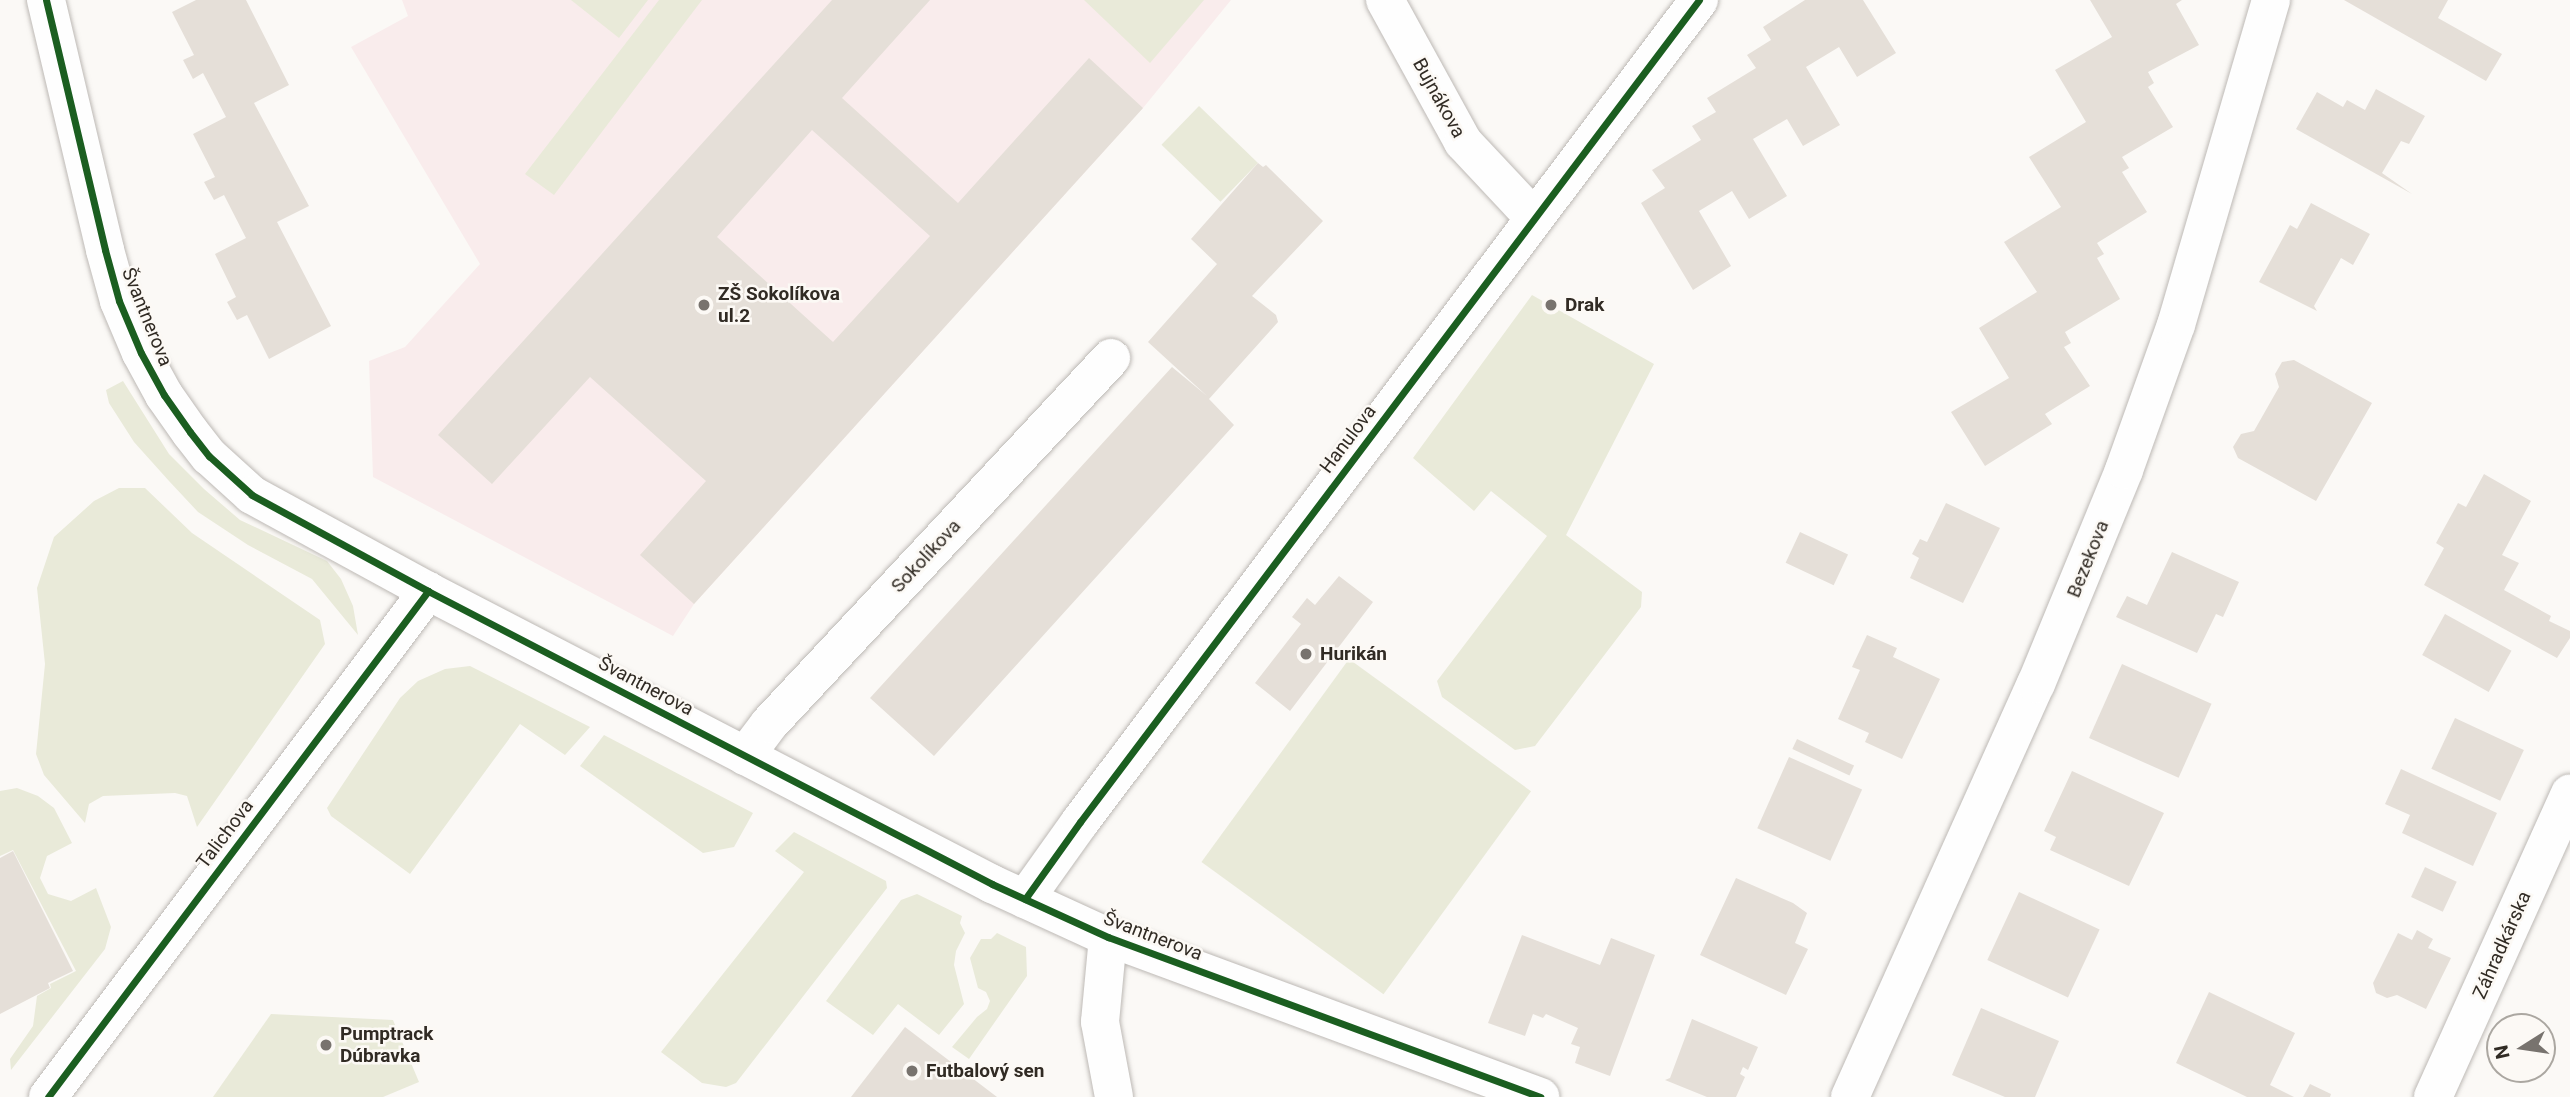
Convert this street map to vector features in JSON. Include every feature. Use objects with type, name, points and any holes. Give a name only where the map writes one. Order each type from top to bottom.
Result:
[{"type":"street","name":"Švantnerova","points":[[46,0],[119,301],[141,353],[164,395],[209,456],[252,495],[428,591],[1025,899],[1108,937],[1539,1097]]},
{"type":"street","name":"Bujnákova","points":[[1385,0],[1463,142],[1534,218]]},
{"type":"street","name":"Hanulova","points":[[1025,899],[1699,0]]},
{"type":"street","name":"Bezekova","points":[[1850,1097],[2036,684],[2119,482],[2176,324],[2271,0]]},
{"type":"street","name":"Sokolíkova","points":[[745,756],[769,724],[1111,358]]},
{"type":"street","name":"Talichova","points":[[48,1097],[428,591]]},
{"type":"street","name":"Záhradkárska","points":[[2433,1097],[2570,793]]},
{"type":"street","points":[[1108,937],[1100,1022],[1114,1097]]},
{"type":"shaded area","name":"ZŠ Sokolíkova ul.2","points":[[402,0],[1231,0],[1143,108],[694,604],[673,636],[373,477],[369,361],[405,347],[480,264],[351,47],[408,16]]},
{"type":"green space","points":[[571,0],[648,0],[619,38]]},
{"type":"green space","points":[[659,0],[702,0],[554,195],[525,174]]},
{"type":"green space","points":[[1084,0],[1204,0],[1150,63]]},
{"type":"green space","points":[[1199,106],[1258,163],[1220,202],[1161,145]]},
{"type":"green space","points":[[1532,295],[1654,364],[1566,535],[1642,592],[1641,607],[1535,746],[1515,750],[1442,697],[1437,681],[1547,536],[1491,491],[1474,511],[1413,458]]},
{"type":"green space","points":[[123,381],[169,454],[204,489],[240,520],[327,561],[341,579],[353,606],[358,635],[312,579],[248,545],[198,512],[169,481],[134,442],[109,403],[106,390]]},
{"type":"green space","points":[[119,488],[145,488],[192,533],[320,620],[325,644],[197,827],[187,796],[175,793],[103,796],[89,804],[85,823],[44,775],[36,754],[45,664],[37,588],[54,537],[94,501]]},
{"type":"green space","points":[[1349,659],[1531,791],[1383,994],[1201,862]]},
{"type":"green space","points":[[470,666],[590,727],[565,755],[520,724],[410,874],[331,816],[327,808],[400,698],[418,681],[445,669]]},
{"type":"green space","points":[[604,735],[753,813],[734,847],[703,853],[580,766]]},
{"type":"green space","points":[[17,788],[38,796],[54,808],[72,843],[47,856],[40,878],[48,894],[71,901],[96,888],[111,927],[105,949],[11,1070],[10,1059],[33,1026],[37,996],[51,988],[50,984],[76,971],[13,850],[0,856],[0,791]]},
{"type":"green space","points":[[794,832],[886,881],[887,888],[736,1083],[726,1087],[702,1083],[661,1052],[804,872],[775,851]]},
{"type":"green space","points":[[917,894],[962,916],[960,923],[965,933],[956,951],[954,965],[964,1004],[939,1035],[898,1004],[873,1035],[826,1001],[901,900]]},
{"type":"green space","points":[[997,933],[1026,947],[1027,976],[969,1059],[952,1047],[987,1009],[990,1001],[986,992],[978,988],[970,958],[981,939],[991,939]]},
{"type":"green space","name":"Pumptrack Dúbravka","points":[[271,1014],[393,1020],[419,1082],[383,1097],[213,1097]]},
{"type":"building","points":[[196,0],[246,0],[289,85],[254,103],[309,206],[277,222],[331,326],[269,359],[247,315],[237,320],[227,302],[236,297],[215,254],[246,238],[224,195],[214,200],[204,182],[215,177],[193,134],[226,117],[203,73],[193,79],[183,60],[194,55],[172,12]]},
{"type":"building","points":[[832,0],[930,0],[842,98],[958,203],[1089,58],[1143,108],[694,604],[640,555],[706,481],[590,377],[492,484],[438,435]],"holes":[[[812,130],[930,236],[833,342],[717,237]]]},
{"type":"building","points":[[1805,0],[1863,0],[1896,53],[1857,77],[1839,47],[1806,67],[1840,125],[1803,146],[1787,119],[1753,139],[1787,196],[1749,219],[1732,191],[1699,211],[1731,266],[1693,290],[1641,203],[1665,188],[1652,170],[1701,140],[1692,126],[1716,112],[1707,98],[1756,68],[1747,55],[1771,40],[1763,27]]},
{"type":"building","points":[[2090,0],[2182,0],[2176,4],[2199,45],[2148,72],[2154,83],[2148,87],[2173,127],[2122,157],[2129,168],[2122,172],[2147,212],[2097,243],[2104,254],[2097,258],[2120,299],[2065,332],[2071,343],[2064,347],[2090,386],[2045,414],[2052,424],[1985,466],[1951,412],[2009,378],[1979,328],[2037,292],[2004,242],[2061,207],[2029,157],[2086,122],[2055,70],[2112,37]]},
{"type":"building","points":[[2344,0],[2448,0],[2438,18],[2502,54],[2486,81]]},
{"type":"building","points":[[2376,89],[2425,116],[2409,144],[2401,141],[2382,173],[2412,194],[2296,129],[2317,92],[2343,107],[2347,100],[2365,110]]},
{"type":"building","points":[[1258,163],[1263,167],[1266,165],[1323,221],[1252,296],[1276,315],[1278,322],[1209,399],[1234,425],[934,756],[870,698],[1172,367],[1207,396],[1148,342],[1217,264],[1191,239]]},
{"type":"building","points":[[2311,203],[2370,234],[2353,265],[2341,258],[2314,306],[2317,311],[2259,282],[2290,225],[2297,229]]},
{"type":"building","points":[[2294,360],[2372,403],[2316,501],[2238,458],[2233,447],[2241,434],[2254,431],[2279,387],[2275,374],[2282,362]]},
{"type":"building","points":[[2484,474],[2531,501],[2502,555],[2519,563],[2504,590],[2551,616],[2549,621],[2570,631],[2570,638],[2557,658],[2424,585],[2444,548],[2436,543],[2458,503],[2466,507]]},
{"type":"building","points":[[1946,503],[2000,528],[1963,603],[1910,578],[1919,558],[1912,554],[1920,539],[1927,542]]},
{"type":"building","points":[[1800,532],[1848,554],[1834,585],[1786,563]]},
{"type":"building","points":[[2172,552],[2239,582],[2223,617],[2216,614],[2197,653],[2116,617],[2127,596],[2147,605]]},
{"type":"building","name":"Hurikán","points":[[1339,576],[1373,602],[1290,711],[1255,683],[1301,624],[1292,617],[1307,598],[1315,605]]},
{"type":"building","points":[[2445,614],[2511,651],[2489,692],[2422,655]]},
{"type":"building","points":[[1867,635],[1897,648],[1893,657],[1940,679],[1902,759],[1865,742],[1869,733],[1838,719],[1860,670],[1852,667]]},
{"type":"building","points":[[2122,664],[2212,704],[2179,778],[2089,738]]},
{"type":"building","points":[[2455,718],[2524,750],[2500,801],[2431,769]]},
{"type":"building","points":[[1797,739],[1854,766],[1849,776],[1792,749]]},
{"type":"building","points":[[1789,757],[1862,790],[1830,861],[1757,828]]},
{"type":"building","points":[[2401,769],[2497,813],[2473,866],[2402,833],[2410,815],[2385,804]]},
{"type":"building","points":[[2072,771],[2164,813],[2129,886],[2050,850],[2056,837],[2044,831]]},
{"type":"building","points":[[13,851],[73,971],[48,983],[50,988],[0,1014],[0,858]]},
{"type":"building","points":[[2425,867],[2457,882],[2443,912],[2411,897]]},
{"type":"building","points":[[1736,878],[1793,903],[1807,913],[1795,943],[1808,949],[1786,995],[1700,955]]},
{"type":"building","points":[[2019,892],[2100,930],[2068,998],[1987,960]]},
{"type":"building","points":[[2417,930],[2433,939],[2428,948],[2451,958],[2426,1009],[2397,995],[2387,998],[2376,993],[2373,983],[2398,933],[2412,940]]},
{"type":"building","points":[[1522,935],[1600,965],[1611,938],[1655,955],[1610,1076],[1575,1063],[1580,1047],[1571,1044],[1578,1028],[1546,1014],[1543,1018],[1533,1014],[1525,1036],[1488,1023]]},
{"type":"building","points":[[2209,992],[2295,1033],[2270,1085],[2294,1097],[2247,1097],[2176,1063]]},
{"type":"building","points":[[1981,1008],[2059,1041],[2035,1097],[2005,1097],[1952,1075]]},
{"type":"building","points":[[1692,1019],[1758,1047],[1748,1070],[1743,1067],[1740,1074],[1745,1077],[1736,1097],[1707,1097],[1665,1080],[1670,1078]]},
{"type":"building","points":[[905,1027],[997,1097],[851,1097]]},
{"type":"building","points":[[2310,1084],[2331,1094],[2330,1097],[2303,1097]]},
{"type":"cycle path","points":[[46,0],[119,301],[141,353],[164,395],[209,456],[252,495],[428,591],[992,884],[1108,937],[1540,1097]]},
{"type":"cycle path","points":[[1025,899],[1080,822],[1699,0]]},
{"type":"cycle path","points":[[48,1097],[428,591]]},
{"type":"place","name":"ZŠ Sokolíkova ul.2","points":[[704,305]]},
{"type":"place","name":"Drak","points":[[1551,305]]},
{"type":"place","name":"Hurikán","points":[[1306,654]]},
{"type":"place","name":"Pumptrack Dúbravka","points":[[326,1045]]},
{"type":"place","name":"Futbalový sen","points":[[912,1071]]}]
